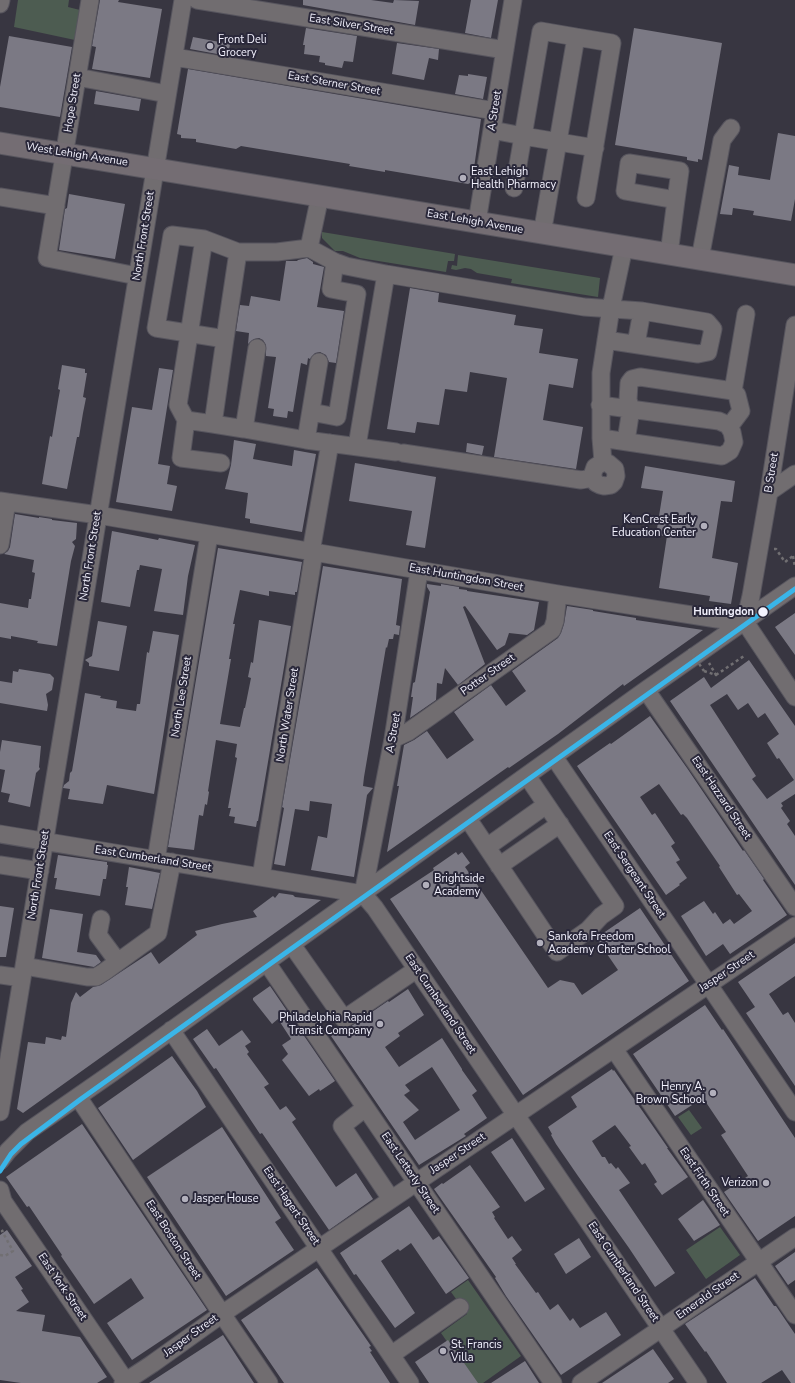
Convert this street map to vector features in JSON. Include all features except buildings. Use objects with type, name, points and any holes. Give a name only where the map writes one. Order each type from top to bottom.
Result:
[{"type":"main road","name":"West Lehigh Avenue","points":[[0,143],[155,168]]},
{"type":"main road","name":"East Lehigh Avenue","points":[[155,168],[542,234],[795,275]]},
{"type":"street","points":[[0,4],[1,0]]},
{"type":"street","name":"Hope Street","points":[[90,0],[47,258],[137,276]]},
{"type":"street","name":"North Front Street","points":[[0,1112],[2,1084],[40,871],[183,0]]},
{"type":"street","name":"East Silver Street","points":[[197,0],[505,50]]},
{"type":"street","name":"A Street","points":[[477,222],[513,0]]},
{"type":"street","points":[[514,188],[540,31],[612,43],[586,198]]},
{"type":"street","points":[[542,234],[576,37]]},
{"type":"street","name":"East Sterner Street","points":[[174,57],[495,111]]},
{"type":"street","points":[[77,77],[168,94]]},
{"type":"street","points":[[700,260],[722,140],[731,128]]},
{"type":"street","points":[[492,130],[594,148]]},
{"type":"street","points":[[309,248],[320,196]]},
{"type":"street","points":[[0,197],[56,206]]},
{"type":"street","points":[[669,254],[676,200]]},
{"type":"street","points":[[225,340],[156,328],[172,235],[204,239],[238,252],[277,252],[309,248],[335,262],[346,266],[584,307],[642,311],[707,322],[712,329],[708,352],[698,354],[606,340]]},
{"type":"street","points":[[204,239],[178,405],[186,420],[181,458],[221,464]]},
{"type":"street","points":[[186,420],[306,440],[357,446],[581,480],[593,478],[596,483],[604,486],[611,485],[616,476],[615,469],[608,463],[603,462],[600,405],[601,374],[611,308],[624,247]]},
{"type":"street","points":[[213,424],[238,252]]},
{"type":"street","points":[[311,412],[337,417],[357,294],[331,289],[335,262]]},
{"type":"street","points":[[357,446],[386,274]]},
{"type":"street","points":[[636,344],[642,311]]},
{"type":"street","points":[[733,391],[746,314]]},
{"type":"street","name":"B Street","points":[[745,622],[769,492],[795,325]]},
{"type":"street","points":[[244,429],[257,348]]},
{"type":"street","points":[[306,440],[319,362]]},
{"type":"street","points":[[626,442],[631,409],[628,400],[629,383],[632,379],[640,377],[733,391],[737,396],[741,410],[732,423],[728,425]]},
{"type":"street","points":[[600,405],[719,421],[728,425],[732,432],[734,442],[730,452],[722,456],[601,438]]},
{"type":"street","name":"North Water Street","points":[[261,877],[330,443]]},
{"type":"street","points":[[769,492],[795,474]]},
{"type":"street","points":[[0,545],[4,501]]},
{"type":"street","name":"East Huntingdon Street","points":[[4,501],[98,515],[558,594],[745,622]]},
{"type":"street","name":"North Lee Street","points":[[0,975],[23,972],[96,977],[158,933],[164,861],[209,535]]},
{"type":"street","name":"A Street","points":[[363,894],[393,739],[420,570]]},
{"type":"street","points":[[0,1161],[8,1150],[28,1132],[267,963],[646,690],[795,586]]},
{"type":"street","name":"Potter Street","points":[[393,739],[408,732],[552,630],[555,621],[558,594]]},
{"type":"street","points":[[745,622],[795,697]]},
{"type":"street","name":"East Hazzard Street","points":[[646,690],[795,907]]},
{"type":"street","name":"East Sergeant Street","points":[[554,757],[795,1112]]},
{"type":"street","points":[[468,819],[557,952],[588,930],[600,916],[615,906],[527,776]]},
{"type":"street","points":[[487,847],[539,810]]},
{"type":"street","points":[[499,866],[560,824]]},
{"type":"street","name":"East Cumberland Street","points":[[0,834],[363,894],[375,908],[417,969],[698,1383]]},
{"type":"street","points":[[0,865],[40,871]]},
{"type":"street","points":[[101,920],[98,934],[118,962]]},
{"type":"street","name":"Jasper Street","points":[[125,1382],[222,1314],[795,926]]},
{"type":"street","points":[[292,945],[344,1019],[417,969]]},
{"type":"street","name":"East Letterly Street","points":[[267,963],[553,1383]]},
{"type":"street","name":"East Hagert Street","points":[[171,1030],[410,1383]]},
{"type":"street","name":"East Firth Street","points":[[614,1048],[795,1315]]},
{"type":"street","name":"East Boston Street","points":[[78,1097],[269,1383]]},
{"type":"street","points":[[366,1108],[342,1126],[391,1199]]},
{"type":"street","name":"East York Street","points":[[0,1190],[3,1201],[125,1382]]},
{"type":"street","name":"Emerald Street","points":[[581,1383],[795,1237]]},
{"type":"street","points":[[391,1354],[460,1307]]},
{"type":"path","points":[[776,549],[785,562],[794,557],[795,567]]},
{"type":"path","points":[[689,648],[704,671],[716,675]]},
{"type":"path","points":[[716,675],[744,656]]},
{"type":"path","points":[[709,662],[716,675]]},
{"type":"path","points":[[0,1255],[5,1256],[13,1251],[2,1231]]},
{"type":"green space","points":[[18,0],[69,0],[68,7],[80,10],[75,40],[14,27]]},
{"type":"green space","points":[[322,232],[455,254],[454,261],[448,261],[446,272],[360,258],[343,251],[335,251],[322,238]]},
{"type":"green space","points":[[458,255],[600,278],[598,297],[511,283],[512,279],[477,273],[471,269],[451,269],[452,265],[457,266]]},
{"type":"green space","points":[[689,1110],[702,1128],[691,1135],[678,1117]]},
{"type":"green space","points":[[720,1227],[740,1255],[706,1279],[686,1250]]},
{"type":"green space","points":[[468,1280],[521,1356],[483,1383],[476,1383],[441,1333],[467,1314],[451,1292]]},
{"type":"transit line","points":[[0,1171],[11,1154],[21,1144],[81,1099],[795,589]]},
{"type":"place","name":"Front Deli Grocery","points":[[210,46]]},
{"type":"place","name":"East Lehigh Health Pharmacy","points":[[463,178]]},
{"type":"place","name":"KenCrest Early Education Center","points":[[704,526]]},
{"type":"place","name":"Huntingdon","points":[[763,612]]},
{"type":"place","name":"Brightside Academy","points":[[426,885]]},
{"type":"place","name":"Sankofa Freedom Academy Charter School","points":[[540,943]]},
{"type":"place","name":"Philadelphia Rapid Transit Company","points":[[380,1024]]},
{"type":"place","name":"Henry A. Brown School","points":[[713,1093]]},
{"type":"place","name":"Verizon","points":[[766,1183]]},
{"type":"place","name":"Jasper House","points":[[185,1199]]},
{"type":"place","name":"St. Francis Villa","points":[[443,1351]]}]
